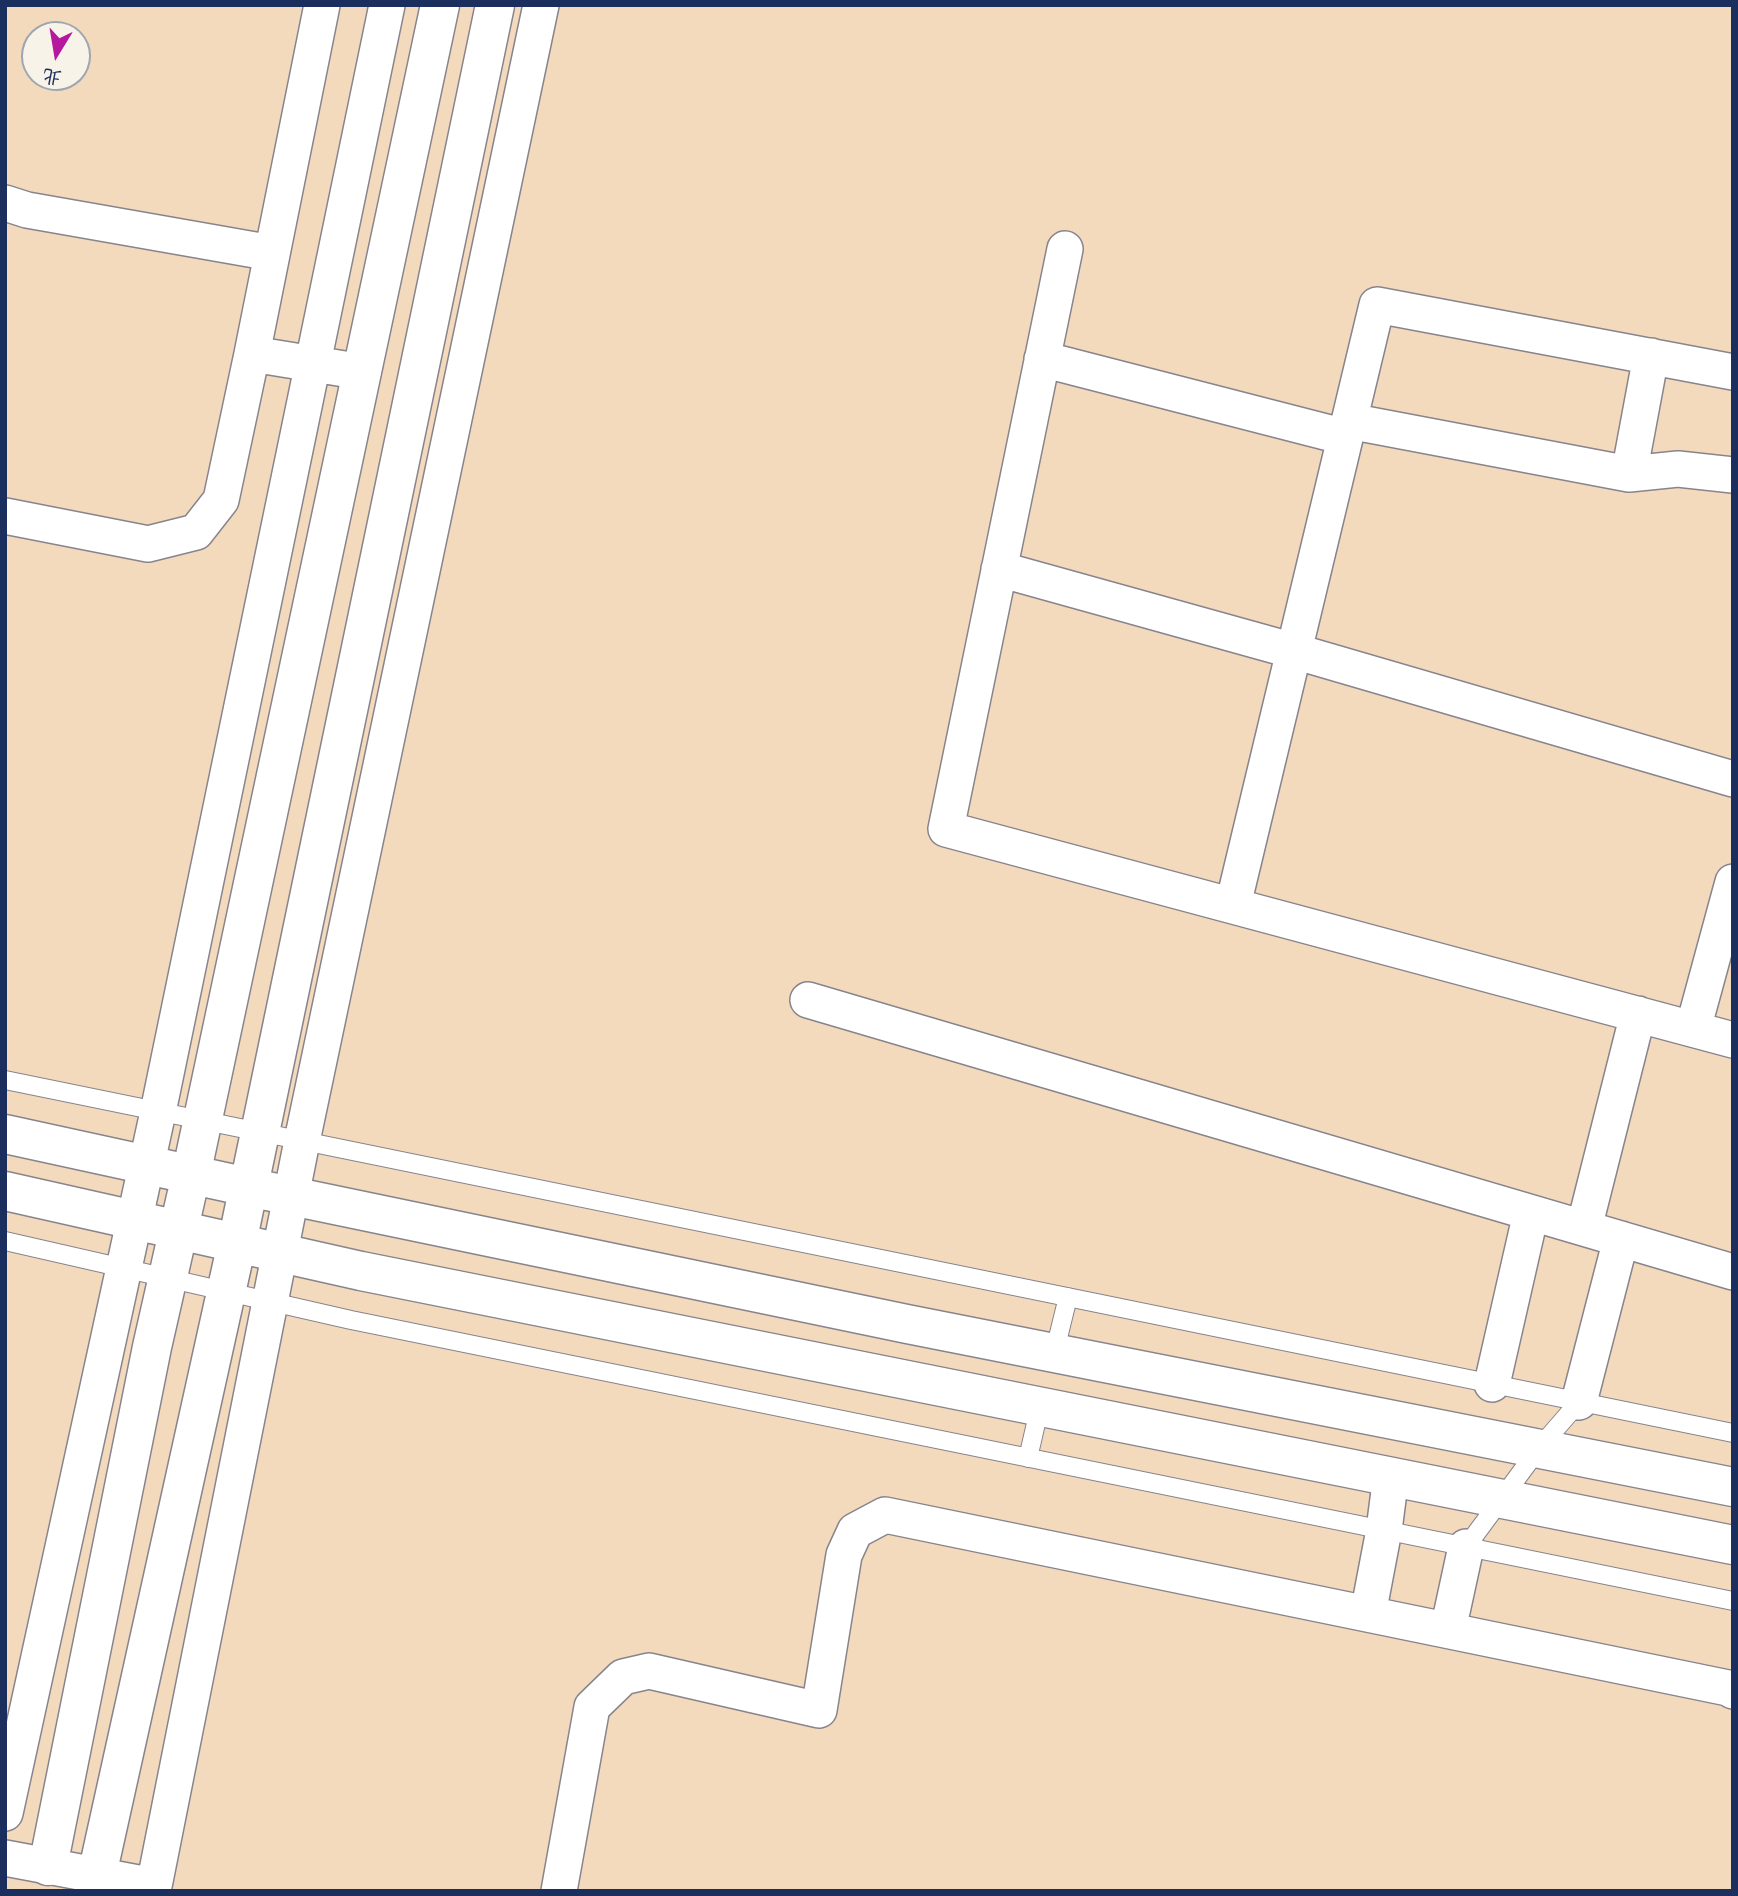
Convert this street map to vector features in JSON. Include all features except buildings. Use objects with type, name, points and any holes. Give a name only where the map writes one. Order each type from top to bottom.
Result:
[{"type":"street","points":[[5,516],[148,544],[196,532],[221,500],[322,5]]},
{"type":"street","points":[[5,1813],[158,1112],[387,5]]},
{"type":"street","points":[[48,1866],[152,1347],[203,1121],[440,5]]},
{"type":"street","points":[[97,1875],[237,1243],[495,5]]},
{"type":"street","points":[[5,1858],[154,1886],[291,1196],[541,5]]},
{"type":"street","points":[[5,203],[27,210],[272,253]]},
{"type":"street","points":[[1065,249],[946,829],[1733,1040]]},
{"type":"street","points":[[1233,905],[1377,305],[1733,372]]},
{"type":"street","points":[[252,354],[363,372]]},
{"type":"street","points":[[1629,474],[1651,356]]},
{"type":"street","points":[[1042,359],[1347,429],[1629,474],[1678,468],[1733,475]]},
{"type":"street","points":[[999,569],[1294,651],[1733,779]]},
{"type":"street","points":[[1693,1029],[1733,882]]},
{"type":"street","points":[[808,1000],[1733,1272]]},
{"type":"street","points":[[1584,1228],[1638,1014]]},
{"type":"street","points":[[5,1134],[1054,1354],[1733,1488]]},
{"type":"street","points":[[5,1191],[361,1271],[1733,1545]]},
{"type":"street","points":[[1492,1384],[1531,1213]]},
{"type":"street","points":[[1579,1402],[1621,1239]]},
{"type":"street","points":[[1368,1614],[1391,1476]]},
{"type":"street","points":[[559,1891],[592,1707],[623,1677],[649,1671],[819,1710],[844,1555],[855,1531],[885,1515],[1733,1691]]},
{"type":"street","points":[[1448,1630],[1466,1547]]},
{"type":"lane","points":[[5,1080],[1733,1433]]},
{"type":"lane","points":[[5,1241],[351,1320],[1733,1601]]},
{"type":"lane","points":[[1054,1354],[1068,1297]]},
{"type":"lane","points":[[1466,1547],[1539,1448],[1579,1402]]},
{"type":"lane","points":[[1028,1458],[1041,1406]]}]
